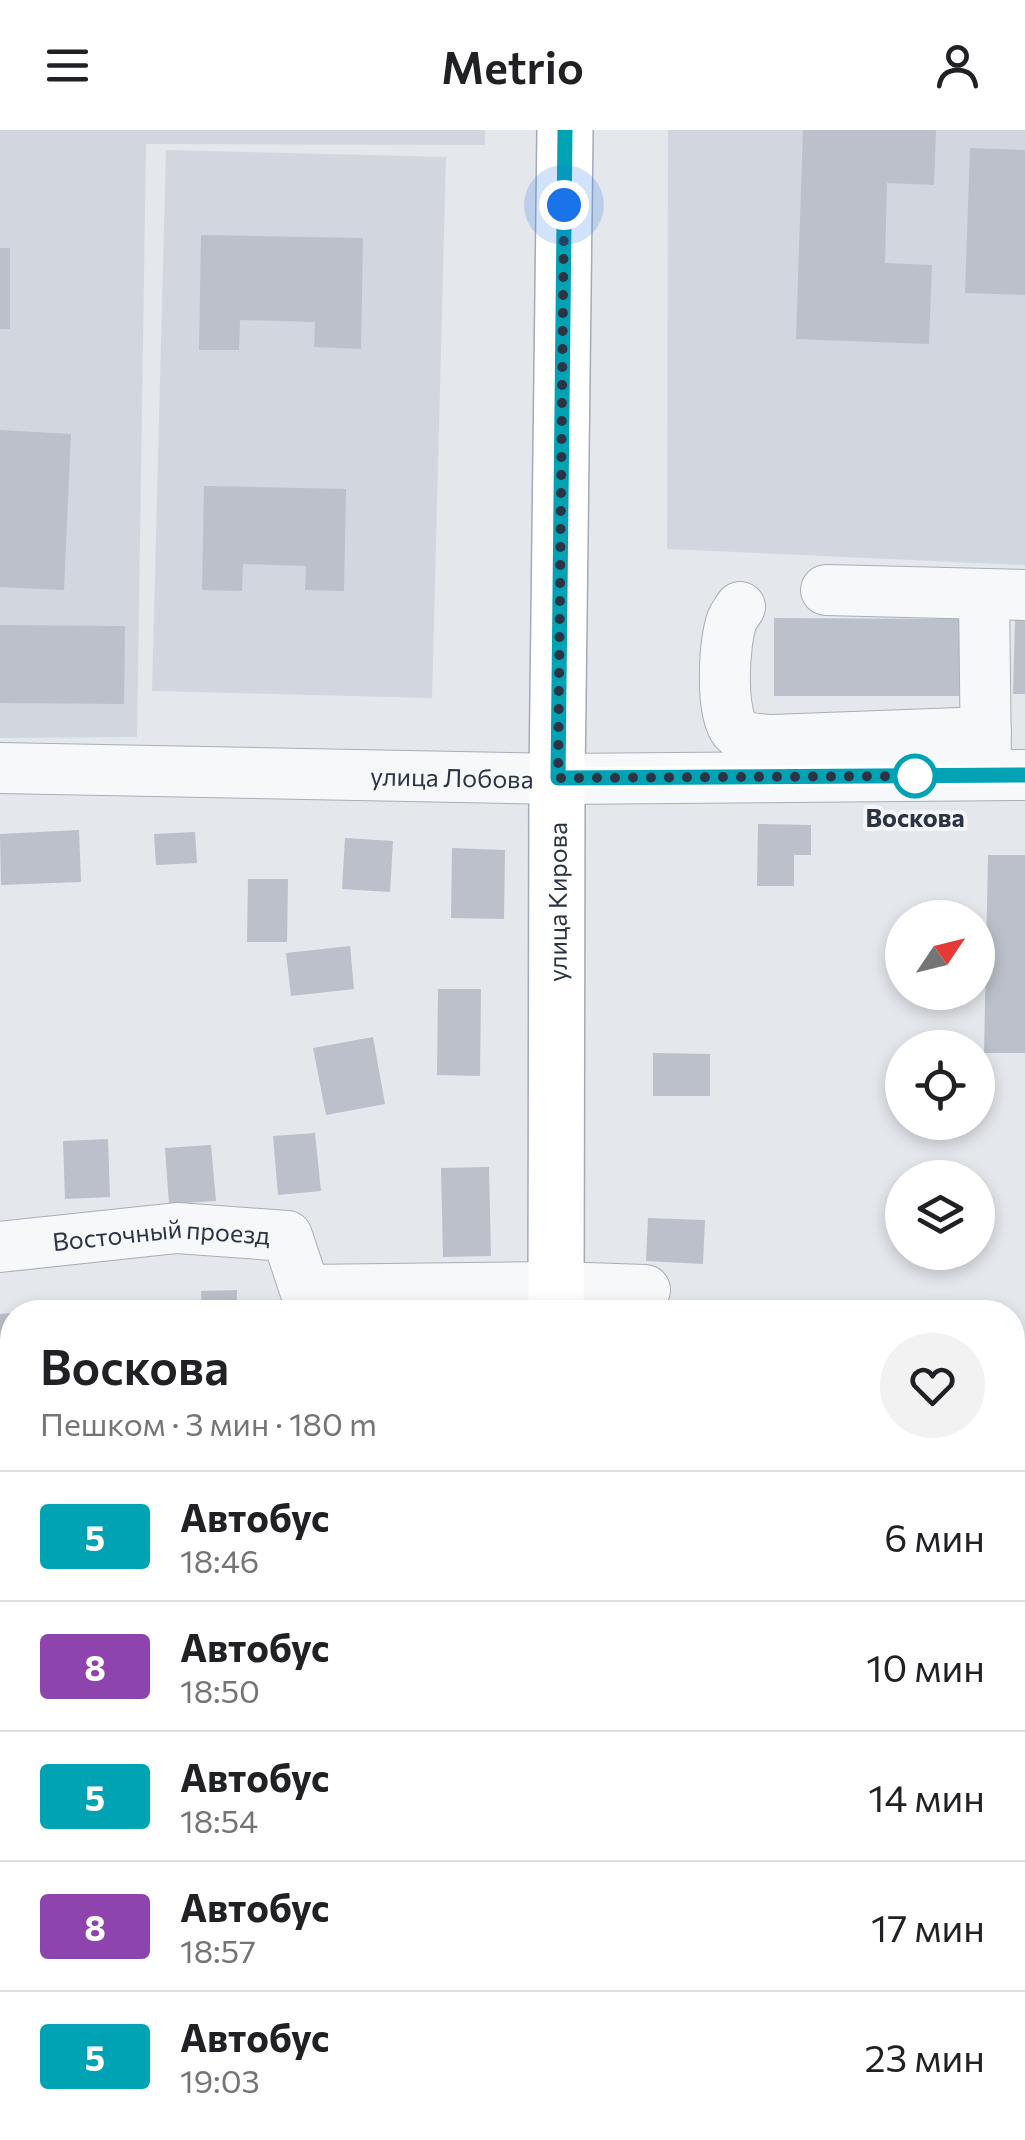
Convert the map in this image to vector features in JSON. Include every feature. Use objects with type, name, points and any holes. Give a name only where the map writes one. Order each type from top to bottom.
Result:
[{"type":"main road","name":"улица Кирова","points":[[556,1300],[565,130]]},
{"type":"street","points":[[740,607],[729,634],[725,704],[736,731],[773,740],[999,761],[1004,594],[826,590]]},
{"type":"street","name":"улица Лобова","points":[[0,768],[558,778],[999,761]]},
{"type":"street","name":"Восточный проезд","points":[[0,1247],[177,1228],[287,1236],[304,1300]]},
{"type":"street","name":"Восточный проезд","points":[[556,1300],[645,1290]]},
{"type":"shaded area","points":[[0,130],[485,130],[485,145],[146,144],[137,737],[0,738]]},
{"type":"shaded area","points":[[668,130],[1025,130],[1025,565],[667,549]]},
{"type":"shaded area","points":[[166,150],[446,157],[432,698],[152,691]]},
{"type":"building","points":[[803,130],[936,130],[934,185],[887,183],[885,263],[932,265],[929,344],[796,339]]},
{"type":"building","points":[[970,148],[1025,150],[1025,295],[965,293]]},
{"type":"building","points":[[201,235],[363,238],[361,349],[314,347],[315,322],[240,320],[239,350],[199,350]]},
{"type":"building","points":[[0,248],[10,248],[10,329],[0,329]]},
{"type":"building","points":[[0,430],[71,434],[64,590],[0,587]]},
{"type":"building","points":[[204,486],[346,489],[344,591],[305,590],[306,566],[243,564],[242,591],[202,590]]},
{"type":"building","points":[[774,618],[959,619],[959,696],[774,696]]},
{"type":"building","points":[[1015,620],[1025,620],[1025,694],[1013,694]]},
{"type":"building","points":[[0,625],[125,626],[124,704],[0,703]]},
{"type":"building","points":[[758,824],[811,825],[811,855],[794,855],[794,886],[757,886]]},
{"type":"building","points":[[79,830],[81,882],[1,885],[0,834]]},
{"type":"building","points":[[195,832],[197,863],[156,865],[154,834]]},
{"type":"building","points":[[345,838],[393,841],[390,892],[342,889]]},
{"type":"building","points":[[452,848],[505,850],[504,919],[451,918]]},
{"type":"building","points":[[988,855],[1025,855],[1025,1053],[995,1053],[995,1030],[984,1030],[985,1010],[995,1010],[995,900],[987,900]]},
{"type":"building","points":[[248,879],[288,879],[287,942],[247,942]]},
{"type":"building","points":[[350,946],[354,989],[291,996],[286,953]]},
{"type":"building","points":[[438,989],[481,989],[480,1076],[437,1075]]},
{"type":"building","points":[[373,1037],[385,1104],[326,1115],[313,1048]]},
{"type":"building","points":[[653,1053],[710,1054],[710,1096],[653,1096]]},
{"type":"building","points":[[315,1133],[321,1191],[278,1195],[273,1136]]},
{"type":"building","points":[[108,1139],[110,1197],[65,1199],[63,1141]]},
{"type":"building","points":[[211,1145],[216,1201],[169,1204],[165,1148]]},
{"type":"building","points":[[489,1167],[491,1256],[443,1257],[441,1168]]},
{"type":"building","points":[[648,1218],[705,1220],[703,1264],[646,1261]]},
{"type":"building","points":[[237,1290],[237,1300],[201,1300],[201,1291]]},
{"type":"bus line","name":"5","points":[[565,130],[558,778],[1025,775]]},
{"type":"place","name":"Воскова","points":[[915,776]]},
{"type":"route","points":[[564,205],[558,778],[915,776]]}]
